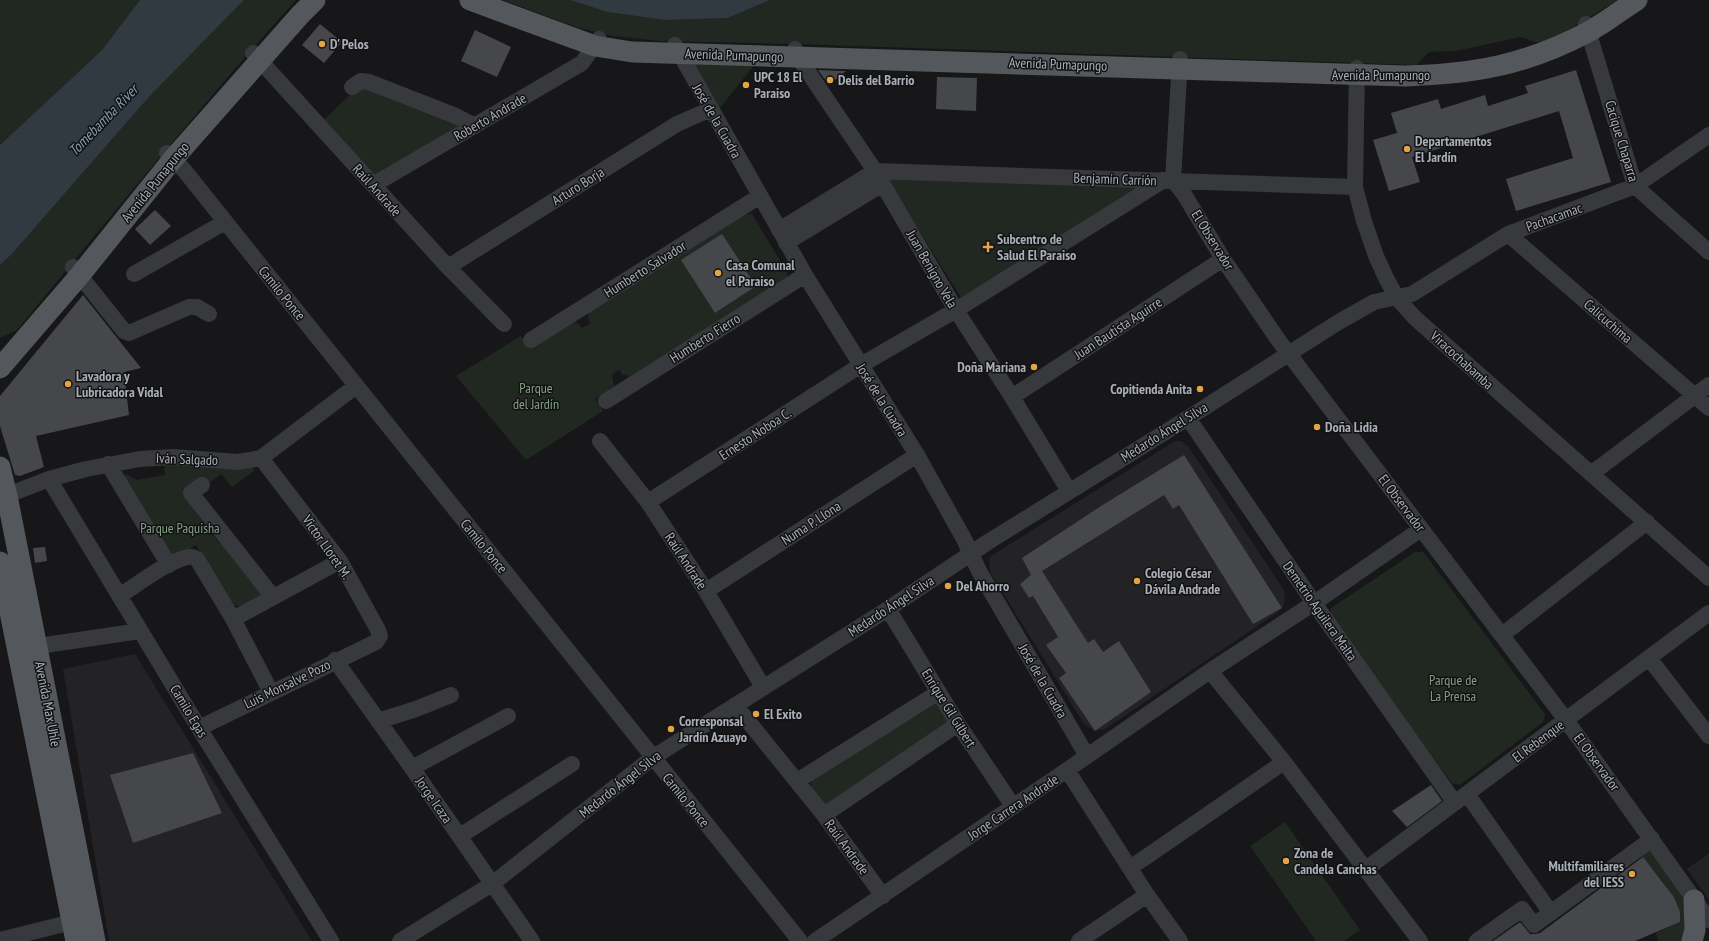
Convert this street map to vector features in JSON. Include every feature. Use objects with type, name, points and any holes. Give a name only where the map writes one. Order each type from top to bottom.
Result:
[{"type":"main road","name":"Avenida Pumapungo","points":[[0,368],[8,352],[170,156],[257,56],[315,0]]},
{"type":"main road","name":"Avenida Pumapungo","points":[[470,0],[632,52],[677,49],[1180,64],[1444,75],[1479,71],[1511,64],[1552,49],[1637,0]]},
{"type":"main road","name":"Avenida Max Uhle","points":[[0,467],[27,648],[80,927],[95,941]]},
{"type":"main road","name":"Avenida Max Uhle","points":[[0,562],[27,648]]},
{"type":"main road","points":[[1692,941],[1695,930],[1694,900]]},
{"type":"street","name":"Cacique Chaparra","points":[[1587,28],[1635,186],[1709,252]]},
{"type":"street","name":"Roberto Andrade","points":[[373,185],[582,63],[597,42]]},
{"type":"street","name":"José de la Cuadra","points":[[677,49],[805,274],[917,455],[971,552],[979,571],[1087,756]]},
{"type":"street","name":"Juan Benigno Vela","points":[[796,53],[879,178],[956,310],[1012,397],[1068,491]]},
{"type":"street","name":"Raúl Andrade","points":[[257,56],[448,267],[504,324]]},
{"type":"street","points":[[1168,180],[1180,64]]},
{"type":"street","name":"Viracochabamba","points":[[1357,72],[1355,187],[1364,221],[1376,256],[1397,298],[1415,318],[1709,578]]},
{"type":"street","points":[[352,87],[361,81],[369,82],[456,116],[475,126]]},
{"type":"street","name":"Arturo Borja","points":[[448,267],[677,124],[711,109]]},
{"type":"street","name":"Pachacamac","points":[[1397,298],[1412,294],[1508,234],[1635,186],[1709,135]]},
{"type":"street","name":"Camilo Ponce","points":[[170,156],[225,222],[652,758],[800,941]]},
{"type":"street","points":[[783,236],[879,178]]},
{"type":"street","name":"Benjamín Carrión","points":[[879,178],[1168,180],[1355,187]]},
{"type":"street","name":"El Observador","points":[[1168,180],[1184,194],[1223,259],[1279,341],[1290,353],[1566,720],[1652,838],[1709,920]]},
{"type":"street","name":"Ernesto Noboa C.","points":[[648,502],[860,365],[956,310],[1168,180]]},
{"type":"street","name":"Humberto Salvador","points":[[531,340],[760,196]]},
{"type":"street","points":[[134,274],[225,222]]},
{"type":"street","name":"Calicuchima","points":[[1508,234],[1709,408]]},
{"type":"street","name":"Juan Bautista Aguirre","points":[[1012,397],[1223,259]]},
{"type":"street","points":[[76,271],[124,331],[129,333],[189,307],[198,307],[209,314]]},
{"type":"street","name":"Humberto Fierro","points":[[606,401],[805,274]]},
{"type":"street","name":"Medardo Ángel Silva","points":[[400,941],[492,884],[652,758],[888,609],[971,552],[1374,302],[1397,298]]},
{"type":"street","points":[[1591,474],[1709,385]]},
{"type":"street","name":"Iván Salgado","points":[[4,497],[49,479],[108,464],[140,459],[173,456],[238,462],[261,458],[356,386]]},
{"type":"street","name":"Demetrio Aguilera Malta","points":[[1188,418],[1314,603],[1461,799],[1551,913]]},
{"type":"street","name":"Raúl Andrade","points":[[600,441],[648,502],[706,591],[763,687]]},
{"type":"street","name":"Numa P. Llona","points":[[706,591],[917,455]]},
{"type":"street","name":"Victor Lloret M.","points":[[261,458],[340,561],[378,630],[380,636],[376,642]]},
{"type":"street","points":[[108,464],[169,565]]},
{"type":"street","name":"Camilo Egas","points":[[49,479],[199,728],[331,941]]},
{"type":"street","points":[[202,485],[191,493],[273,597]]},
{"type":"street","points":[[1502,635],[1647,522]]},
{"type":"street","name":"Jorge Carrera Andrade","points":[[815,941],[1067,770],[1210,670],[1314,603],[1421,529]]},
{"type":"street","points":[[119,596],[169,565],[193,556],[197,559],[233,619],[271,692]]},
{"type":"street","points":[[233,619],[340,561]]},
{"type":"street","name":"Enrique Gil Gilbert","points":[[888,609],[958,724],[1013,806]]},
{"type":"street","name":"El Rebenque","points":[[1366,869],[1709,613]]},
{"type":"street","points":[[27,648],[140,631]]},
{"type":"street","name":"Luis Monsalve Pozo","points":[[199,728],[335,660],[376,642]]},
{"type":"street","points":[[1650,658],[1709,736]]},
{"type":"street","name":"Jorge Icaza","points":[[335,660],[460,836],[532,941]]},
{"type":"street","points":[[1210,670],[1284,762],[1420,941]]},
{"type":"street","points":[[797,781],[939,692]]},
{"type":"street","points":[[378,721],[416,709],[450,695]]},
{"type":"street","name":"Raúl Andrade","points":[[735,705],[824,815],[883,896]]},
{"type":"street","points":[[412,768],[508,716]]},
{"type":"street","points":[[824,815],[958,724]]},
{"type":"street","points":[[1130,868],[1284,762]]},
{"type":"street","points":[[460,836],[572,764]]},
{"type":"street","points":[[1067,770],[1147,895],[1180,941]]},
{"type":"street","points":[[1477,941],[1522,909],[1534,925],[1652,838]]},
{"type":"street","points":[[1079,941],[1147,895]]},
{"type":"street","points":[[0,940],[80,927]]},
{"type":"shaded area","name":"Colegio César Dávila Andrade","points":[[1175,441],[1181,441],[1188,446],[1284,590],[1285,601],[1282,608],[1275,614],[1105,729],[1095,731],[1084,724],[990,572],[989,560],[991,556]]},
{"type":"shaded area","points":[[135,654],[312,941],[109,941],[63,669]]},
{"type":"shaded area","points":[[1709,853],[1709,900],[1687,869]]},
{"type":"green space","points":[[0,0],[140,0],[102,50],[0,145]]},
{"type":"green space","points":[[244,0],[296,0],[189,122],[17,330],[0,338],[0,265],[11,255],[148,98]]},
{"type":"green space","points":[[503,0],[570,0],[607,12],[665,20],[728,18],[770,0],[1618,0],[1563,33],[1540,43],[1520,37],[1456,51],[1429,52],[1416,65],[795,44],[660,41],[613,36],[576,27]]},
{"type":"green space","points":[[691,64],[755,64],[716,113]]},
{"type":"green space","points":[[362,83],[461,125],[373,177],[322,122]]},
{"type":"green space","points":[[887,177],[1137,187],[1136,191],[962,299],[888,181]]},
{"type":"green space","name":"Parque del Jardín","points":[[746,214],[752,214],[788,274],[786,279],[630,376],[623,375],[619,370],[612,374],[614,386],[595,399],[603,411],[526,460],[456,376],[521,336],[530,348],[573,322],[577,323],[582,328],[590,324],[588,317],[589,312]]},
{"type":"green space","name":"Parque Paquisha","points":[[166,464],[242,470],[252,467],[255,470],[232,487],[221,474],[206,485],[202,482],[184,496],[219,543],[227,540],[267,594],[245,605],[237,606],[233,604],[196,545],[172,559],[123,479],[126,474],[137,480],[165,475],[164,467]]},
{"type":"green space","name":"Parque de La Prensa","points":[[1415,552],[1424,553],[1545,714],[1543,722],[1460,785],[1452,783],[1329,619],[1331,608]]},
{"type":"green space","points":[[938,704],[949,722],[828,804],[824,804],[815,795],[811,788],[814,777]]},
{"type":"green space","points":[[1285,822],[1360,930],[1344,941],[1316,941],[1250,846]]},
{"type":"green space","points":[[1646,846],[1682,893],[1686,901],[1684,941],[1658,941],[1656,933],[1680,922],[1679,912],[1671,893],[1665,884],[1638,852]]},
{"type":"water","name":"Tomebamba River","points":[[140,0],[244,0],[148,98],[11,255],[0,265],[0,145],[102,50]]},
{"type":"water","points":[[570,0],[770,0],[728,18],[665,20],[607,12]]},
{"type":"building","name":"D' Pelos","points":[[320,24],[342,42],[324,63],[302,45]]},
{"type":"building","points":[[475,30],[511,47],[497,77],[461,61]]},
{"type":"building","name":"Delis del Barrio","points":[[818,70],[842,71],[846,71],[829,85]]},
{"type":"building","name":"Departamentos El Jardín","points":[[1576,70],[1611,182],[1516,211],[1506,179],[1573,158],[1559,111],[1412,157],[1420,182],[1389,191],[1373,140],[1397,133],[1391,113],[1438,99],[1441,109],[1485,95],[1488,106],[1528,93],[1525,86]]},
{"type":"building","points":[[937,77],[977,78],[976,111],[936,109]]},
{"type":"building","points":[[155,210],[171,226],[150,245],[135,229]]},
{"type":"building","name":"Casa Comunal el Paraiso","points":[[722,234],[756,286],[715,313],[681,260]]},
{"type":"building","name":"Lavadora y Lubricadora Vidal","points":[[83,295],[141,368],[124,372],[129,415],[36,436],[44,467],[20,476],[15,475],[0,426],[0,396]]},
{"type":"building","points":[[1184,455],[1282,608],[1253,624],[1179,505],[1173,509],[1164,495],[1042,571],[1088,643],[1094,639],[1103,652],[1119,641],[1151,692],[1095,731],[1059,678],[1066,673],[1046,645],[1058,637],[1033,596],[1029,598],[1020,584],[1031,575],[1022,558],[1101,506]]},
{"type":"building","points":[[45,547],[47,561],[35,563],[33,548]]},
{"type":"building","points":[[193,753],[222,813],[133,843],[110,775]]},
{"type":"building","points":[[1431,785],[1442,801],[1407,827],[1392,811]]},
{"type":"building","name":"Multifamiliares del IESS","points":[[1643,857],[1674,897],[1680,912],[1680,922],[1635,941],[1493,941],[1520,922],[1530,934],[1540,933]]},
{"type":"place","name":"D' Pelos","points":[[322,44]]},
{"type":"place","name":"Delis del Barrio","points":[[830,80]]},
{"type":"place","name":"UPC 18 El Paraiso","points":[[746,85]]},
{"type":"place","name":"Departamentos El Jardín","points":[[1407,149]]},
{"type":"place","name":"Subcentro de Salud El Paraiso","points":[[988,247]]},
{"type":"place","name":"Casa Comunal el Paraiso","points":[[718,273]]},
{"type":"place","name":"Doña Mariana","points":[[1034,367]]},
{"type":"place","name":"Lavadora y Lubricadora Vidal","points":[[68,384]]},
{"type":"place","name":"Copitienda Anita","points":[[1200,389]]},
{"type":"place","name":"Doña Lidia","points":[[1317,427]]},
{"type":"place","name":"Colegio César Dávila Andrade","points":[[1137,581]]},
{"type":"place","name":"Del Ahorro","points":[[948,586]]},
{"type":"place","name":"El Exito","points":[[756,714]]},
{"type":"place","name":"Corresponsal Jardín Azuayo","points":[[671,729]]},
{"type":"place","name":"Zona de Candela Canchas","points":[[1286,861]]},
{"type":"place","name":"Multifamiliares del IESS","points":[[1632,874]]}]
